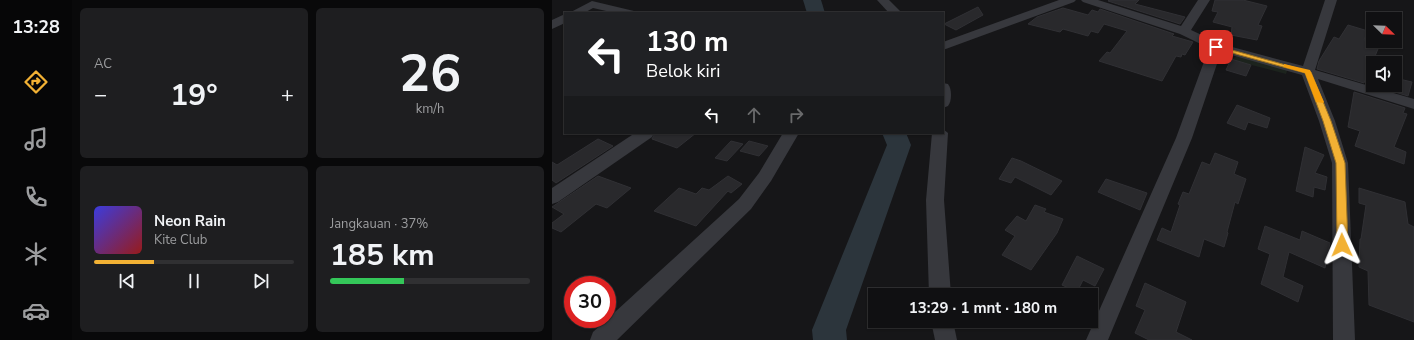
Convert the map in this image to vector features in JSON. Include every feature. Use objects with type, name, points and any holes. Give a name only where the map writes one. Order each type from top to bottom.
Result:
[{"type":"street","points":[[574,0],[626,12]]},
{"type":"street","points":[[883,0],[895,12]]},
{"type":"street","points":[[944,46],[1070,0]]},
{"type":"street","points":[[1087,0],[1184,31],[1216,47],[1308,72],[1414,104]]},
{"type":"street","points":[[1184,31],[1204,0]]},
{"type":"street","points":[[1332,0],[1308,72],[1327,121],[1340,163],[1344,340]]},
{"type":"street","points":[[577,12],[592,4]]},
{"type":"street","points":[[552,25],[564,19]]},
{"type":"street","points":[[1097,340],[1184,138],[1216,47]]},
{"type":"street","points":[[552,197],[645,134]]},
{"type":"street","points":[[601,340],[745,204],[766,177],[790,134]]},
{"type":"street","points":[[940,134],[935,200],[940,288]]},
{"type":"street","points":[[943,328],[946,340]]},
{"type":"shaded area","points":[[1237,55],[1288,68],[1286,74],[1232,60]]},
{"type":"building","points":[[1139,0],[1135,4],[1185,17],[1180,24],[1108,1]]},
{"type":"building","points":[[1215,0],[1243,0],[1267,6],[1258,25],[1262,26],[1257,40],[1231,35],[1232,27],[1213,22],[1218,12],[1212,11]]},
{"type":"building","points":[[978,7],[983,15],[956,30],[944,24]]},
{"type":"building","points":[[1063,8],[1088,15],[1092,10],[1098,12],[1100,9],[1174,34],[1172,36],[1193,42],[1185,55],[1182,54],[1181,57],[1176,56],[1162,81],[1099,61],[1107,52],[1110,53],[1127,31],[1104,24],[1098,33],[1091,31],[1088,36],[1063,29],[1060,32],[1028,24],[1037,17]]},
{"type":"building","points":[[1348,25],[1366,30],[1364,40],[1366,40],[1366,48],[1378,48],[1375,56],[1366,56],[1366,78],[1364,83],[1317,69],[1319,61],[1334,37],[1339,39]]},
{"type":"building","points":[[1231,59],[1251,65],[1246,76],[1226,70]]},
{"type":"building","points":[[1402,80],[1412,82],[1408,96],[1395,92],[1402,92]]},
{"type":"building","points":[[1354,92],[1405,108],[1403,113],[1407,114],[1394,147],[1406,152],[1404,164],[1355,146],[1360,131],[1348,127]]},
{"type":"building","points":[[1237,105],[1270,118],[1267,128],[1248,122],[1245,130],[1227,123]]},
{"type":"building","points":[[654,134],[695,134],[677,148],[652,139]]},
{"type":"building","points":[[598,139],[613,146],[556,183],[552,180],[552,162],[557,165]]},
{"type":"building","points":[[731,141],[743,144],[727,161],[715,158]]},
{"type":"building","points":[[749,141],[768,146],[759,156],[740,151]]},
{"type":"building","points":[[1305,147],[1324,155],[1315,173],[1327,177],[1325,190],[1314,187],[1313,197],[1296,191]]},
{"type":"building","points":[[1215,153],[1238,162],[1234,174],[1246,179],[1238,204],[1235,202],[1224,247],[1204,239],[1199,257],[1157,240],[1162,228],[1171,232],[1180,205],[1178,204],[1183,192],[1189,194],[1202,162],[1210,165]]},
{"type":"building","points":[[1012,158],[1062,181],[1051,195],[1015,177],[1011,183],[999,179]]},
{"type":"building","points":[[598,176],[631,188],[607,208],[596,204],[561,232],[552,228],[552,223],[564,214],[552,207]]},
{"type":"building","points":[[728,176],[742,184],[731,193],[728,191],[696,226],[654,211],[679,188],[696,194],[702,188],[709,190]]},
{"type":"building","points":[[1106,179],[1147,193],[1140,210],[1098,192]]},
{"type":"building","points":[[1359,188],[1405,202],[1408,224],[1414,227],[1414,322],[1369,305],[1368,271],[1359,267],[1360,239],[1366,205],[1359,203]]},
{"type":"building","points":[[1035,205],[1046,209],[1044,212],[1063,219],[1057,233],[1031,270],[1002,255],[1015,236],[1005,230],[1017,216],[1026,221]]},
{"type":"building","points":[[1265,226],[1300,240],[1302,231],[1330,243],[1325,268],[1289,252],[1283,277],[1303,286],[1298,302],[1261,284],[1270,254],[1258,249]]},
{"type":"building","points":[[1077,256],[1104,269],[1095,286],[1083,280],[1079,288],[1068,288],[1062,285]]},
{"type":"building","points":[[1145,283],[1186,302],[1176,332],[1192,340],[1149,340],[1135,333],[1145,310],[1136,306]]},
{"type":"waterway","points":[[812,0],[816,12]]},
{"type":"waterway","points":[[830,340],[829,330],[899,145],[894,134]]},
{"type":"slow traffic","points":[[1286,66],[1308,72],[1320,102]]},
{"type":"route","points":[[1216,47],[1308,72],[1314,84],[1336,146],[1340,163],[1342,245]]}]
